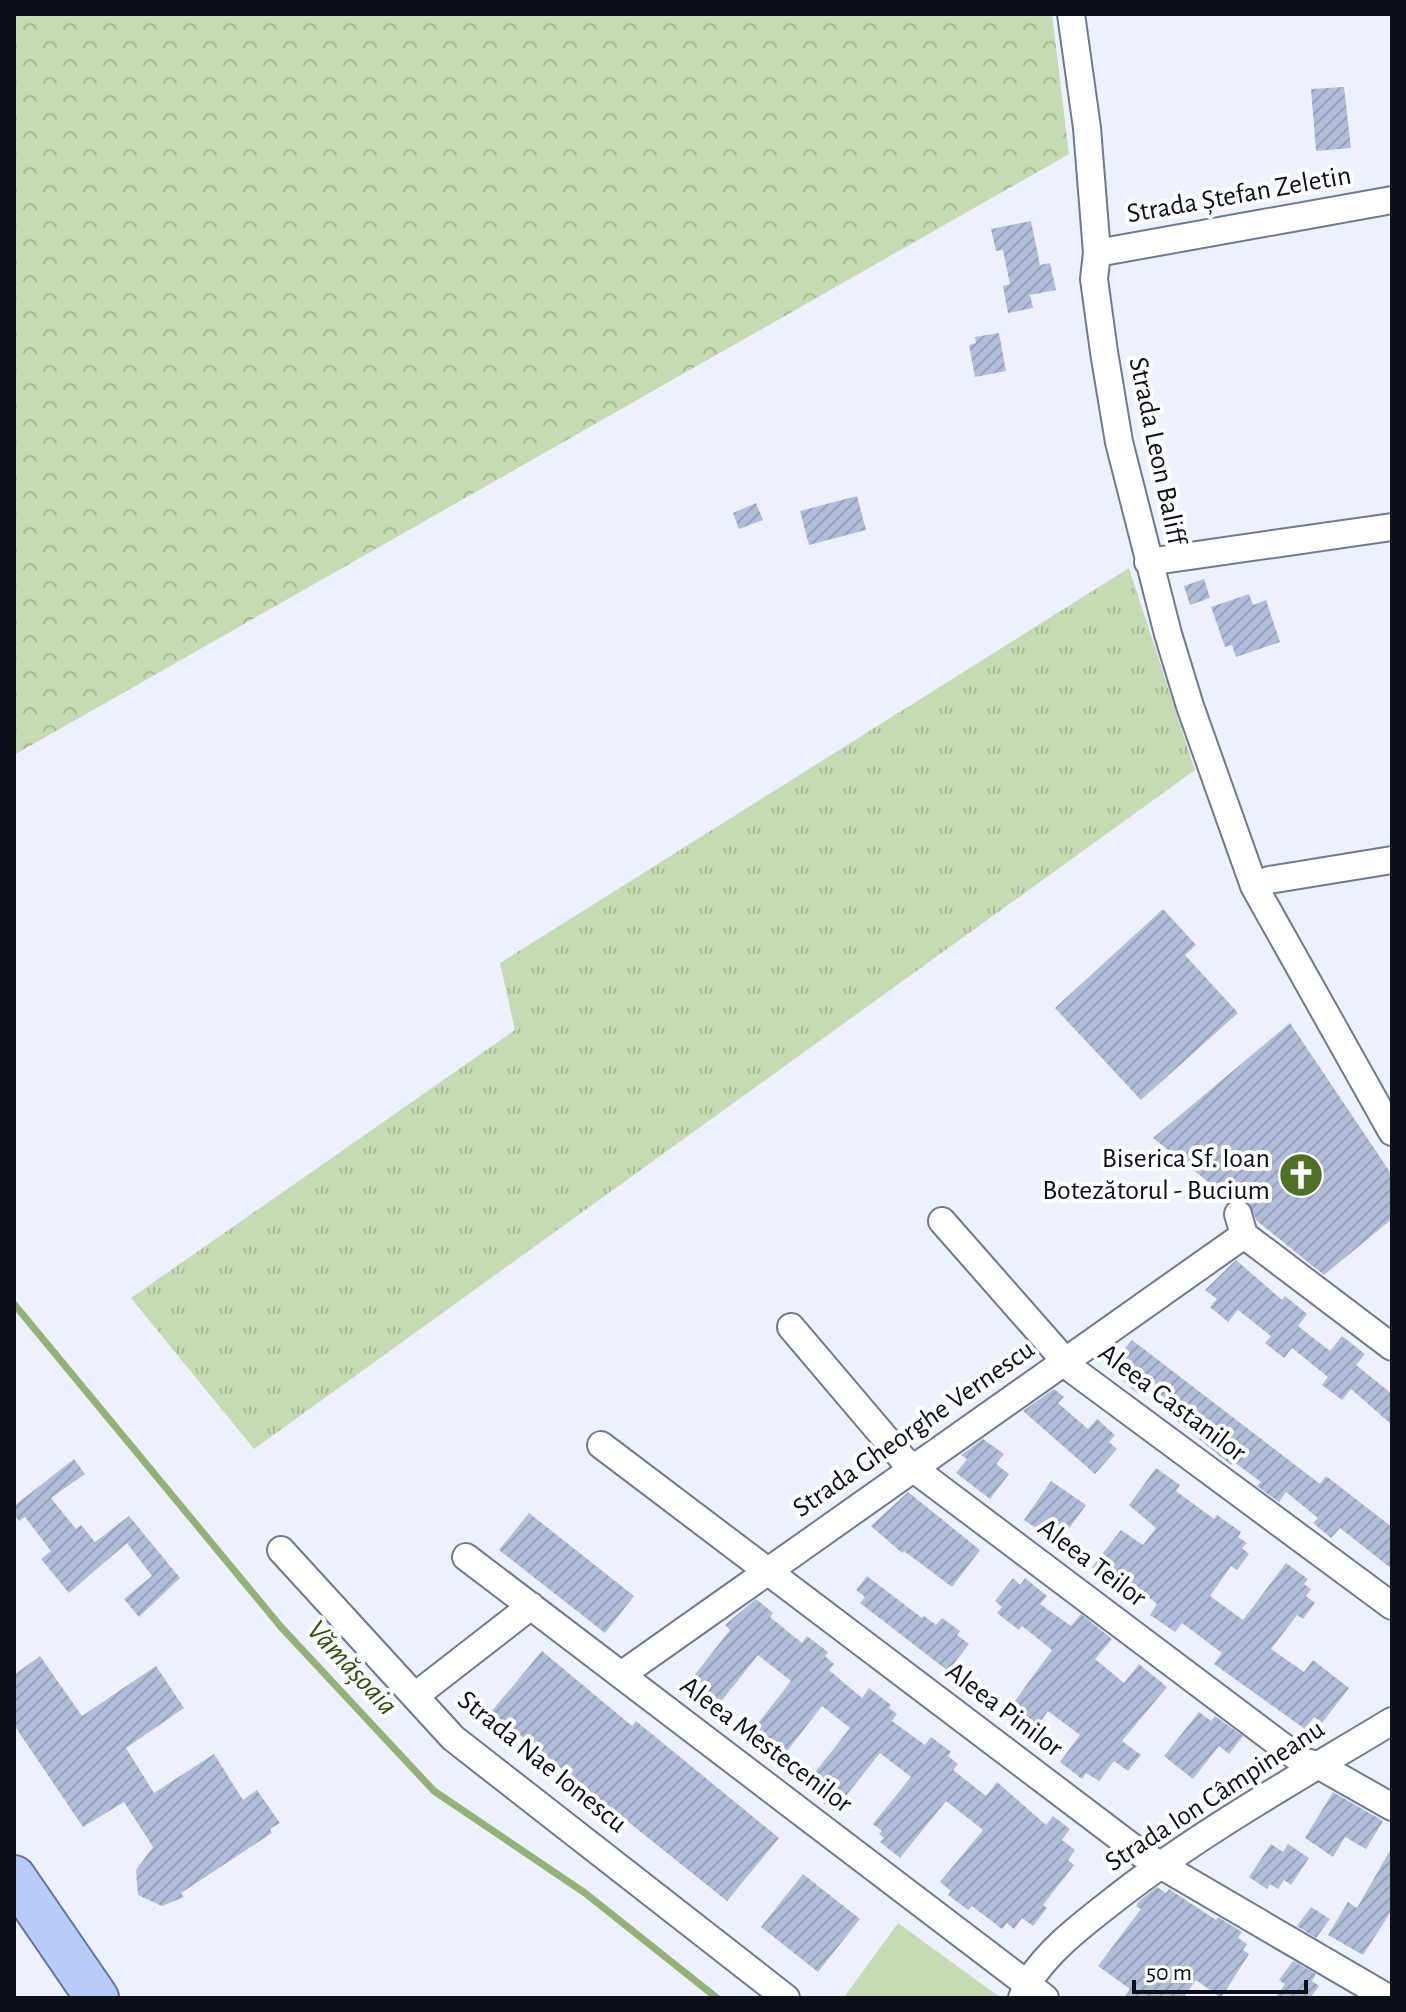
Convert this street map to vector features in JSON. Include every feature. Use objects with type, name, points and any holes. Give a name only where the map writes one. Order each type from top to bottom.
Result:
[{"type":"main road","points":[[14,1877],[97,1998]]},
{"type":"main road","points":[[14,1920],[68,1998]]},
{"type":"street","name":"Strada Leon Baliff","points":[[1071,14],[1087,128],[1097,253],[1094,279],[1104,352],[1119,442],[1148,562],[1190,706],[1254,886],[1392,1132]]},
{"type":"street","name":"Strada Ștefan Zeletin","points":[[1097,253],[1392,200]]},
{"type":"street","points":[[1148,562],[1392,527]]},
{"type":"street","points":[[1254,886],[1269,880],[1392,860]]},
{"type":"street","name":"Aleea Castanilor","points":[[942,1221],[1066,1363],[1392,1606]]},
{"type":"street","name":"Strada Gheorghe Vernescu","points":[[624,1677],[631,1668],[766,1570],[1066,1363],[1241,1224],[1392,1347]]},
{"type":"street","name":"Aleea Teilor","points":[[791,1327],[913,1468],[1302,1761],[1318,1765],[1392,1807]]},
{"type":"street","name":"Aleea Pinilor","points":[[601,1445],[1158,1865],[1388,1998]]},
{"type":"street","name":"Strada Nae Ionescu","points":[[281,1550],[453,1738],[786,1998]]},
{"type":"street","name":"Aleea Mestecenilor","points":[[466,1557],[1032,1993]]},
{"type":"street","points":[[415,1696],[531,1606]]},
{"type":"street","name":"Strada Ion Câmpineanu","points":[[1032,1993],[1043,1959],[1158,1865],[1392,1721]]},
{"type":"green space","points":[[14,14],[1052,14],[1069,154],[14,755]]},
{"type":"green space","points":[[1129,568],[1195,770],[254,1449],[131,1298],[515,1030],[500,963]]},
{"type":"green space","points":[[898,1923],[1001,1998],[845,1996]]},
{"type":"building","points":[[1344,87],[1351,148],[1316,151],[1311,89]]},
{"type":"building","points":[[1031,221],[1040,265],[1050,263],[1056,290],[1030,295],[1033,308],[1008,313],[1003,286],[1010,284],[1003,250],[996,251],[991,229]]},
{"type":"building","points":[[999,333],[1006,371],[975,377],[969,345],[976,343],[975,337]]},
{"type":"building","points":[[857,496],[866,530],[809,545],[800,511]]},
{"type":"building","points":[[756,503],[763,520],[739,529],[733,513]]},
{"type":"building","points":[[1204,579],[1210,598],[1190,605],[1184,586]]},
{"type":"building","points":[[1249,594],[1253,605],[1266,600],[1280,642],[1236,657],[1232,645],[1225,647],[1211,607]]},
{"type":"building","points":[[1163,909],[1196,945],[1185,955],[1238,1013],[1141,1100],[1055,1008]]},
{"type":"building","points":[[1290,1023],[1392,1175],[1392,1219],[1324,1275],[1257,1221],[1248,1202],[1241,1198],[1231,1200],[1153,1138]]},
{"type":"building","points":[[1236,1260],[1282,1300],[1285,1296],[1307,1314],[1298,1326],[1330,1351],[1342,1336],[1365,1354],[1356,1365],[1392,1394],[1392,1425],[1351,1389],[1342,1400],[1322,1385],[1328,1377],[1292,1348],[1284,1358],[1265,1343],[1271,1336],[1238,1310],[1228,1322],[1210,1307],[1217,1299],[1205,1290]]},
{"type":"building","points":[[1132,1340],[1320,1484],[1326,1476],[1392,1527],[1392,1569],[1340,1528],[1331,1538],[1313,1523],[1318,1518],[1286,1492],[1279,1502],[1257,1486],[1261,1482],[1234,1462],[1231,1465],[1168,1414],[1175,1406],[1146,1383],[1137,1393],[1120,1378],[1128,1368],[1117,1358]]},
{"type":"building","points":[[1054,1389],[1064,1397],[1058,1403],[1088,1429],[1097,1419],[1115,1435],[1109,1442],[1117,1449],[1095,1474],[1023,1411]]},
{"type":"building","points":[[983,1439],[1004,1454],[996,1464],[1009,1474],[990,1499],[956,1473],[967,1459],[961,1455]]},
{"type":"building","points":[[74,1459],[85,1474],[51,1498],[76,1529],[81,1525],[95,1542],[129,1516],[180,1578],[139,1617],[124,1599],[152,1576],[127,1543],[69,1593],[41,1559],[51,1551],[25,1517],[19,1521],[14,1514],[14,1506]]},
{"type":"building","points":[[1156,1468],[1180,1485],[1176,1491],[1214,1519],[1217,1515],[1241,1532],[1238,1537],[1247,1543],[1242,1548],[1249,1554],[1237,1570],[1231,1566],[1210,1596],[1243,1620],[1286,1563],[1308,1579],[1304,1584],[1311,1589],[1306,1596],[1315,1603],[1303,1619],[1297,1615],[1271,1649],[1304,1672],[1313,1660],[1349,1688],[1322,1723],[1314,1717],[1305,1729],[1214,1664],[1222,1653],[1182,1623],[1175,1632],[1150,1615],[1157,1604],[1131,1583],[1124,1591],[1092,1567],[1121,1530],[1143,1545],[1156,1528],[1129,1505]]},
{"type":"building","points":[[1051,1481],[1086,1505],[1065,1534],[1057,1529],[1051,1538],[1024,1520]]},
{"type":"building","points":[[908,1492],[980,1550],[952,1587],[904,1551],[902,1553],[871,1526]]},
{"type":"building","points":[[529,1513],[634,1596],[605,1633],[499,1550]]},
{"type":"building","points":[[867,1576],[922,1618],[924,1616],[936,1625],[942,1618],[960,1631],[957,1635],[969,1644],[948,1671],[860,1603],[865,1597],[856,1590]]},
{"type":"building","points":[[1013,1578],[1020,1585],[1025,1578],[1047,1596],[1040,1604],[1071,1626],[1081,1614],[1112,1639],[1095,1659],[1124,1683],[1139,1664],[1167,1687],[1122,1741],[1141,1755],[1128,1771],[1114,1761],[1099,1781],[1086,1773],[1082,1779],[1060,1762],[1080,1735],[1048,1711],[1036,1728],[1027,1721],[1021,1729],[1004,1716],[1052,1650],[1022,1626],[1019,1630],[997,1613],[1002,1607],[995,1601]]},
{"type":"building","points":[[756,1599],[773,1613],[770,1617],[802,1643],[807,1636],[828,1652],[825,1656],[834,1664],[829,1670],[862,1698],[869,1688],[891,1705],[889,1708],[897,1714],[892,1721],[925,1745],[931,1737],[951,1752],[948,1756],[958,1764],[953,1770],[986,1796],[997,1782],[1046,1825],[1053,1816],[1070,1829],[1062,1840],[1075,1850],[1068,1860],[1074,1865],[1043,1905],[1047,1908],[1033,1926],[1022,1918],[1014,1929],[1007,1923],[1002,1929],[972,1906],[968,1910],[948,1895],[951,1891],[940,1882],[983,1830],[946,1801],[900,1858],[880,1842],[884,1838],[879,1834],[882,1831],[873,1824],[911,1777],[880,1753],[834,1811],[814,1796],[816,1786],[809,1780],[850,1728],[822,1706],[777,1764],[759,1750],[763,1745],[759,1742],[762,1737],[752,1731],[791,1681],[758,1655],[712,1713],[697,1701],[700,1697],[694,1692],[697,1688],[689,1682],[730,1630],[725,1625]]},
{"type":"building","points":[[542,1651],[632,1726],[636,1721],[779,1838],[727,1901],[491,1712]]},
{"type":"building","points":[[40,1656],[82,1716],[156,1666],[184,1708],[126,1748],[154,1793],[214,1754],[243,1800],[257,1790],[280,1823],[270,1829],[272,1833],[181,1893],[184,1897],[162,1906],[138,1895],[136,1870],[153,1847],[124,1802],[83,1827],[14,1725],[14,1675]]},
{"type":"building","points":[[1199,1712],[1211,1721],[1215,1716],[1243,1736],[1229,1754],[1219,1746],[1193,1779],[1164,1756]]},
{"type":"building","points":[[1333,1792],[1383,1821],[1366,1849],[1345,1837],[1333,1857],[1305,1838]]},
{"type":"building","points":[[1271,1844],[1283,1852],[1288,1844],[1309,1858],[1291,1885],[1284,1880],[1278,1889],[1270,1884],[1267,1889],[1249,1877]]},
{"type":"building","points":[[1392,1847],[1392,1910],[1363,1955],[1328,1935],[1348,1902],[1357,1908]]},
{"type":"building","points":[[803,1874],[860,1919],[818,1972],[761,1927]]},
{"type":"building","points":[[1157,1887],[1166,1893],[1169,1889],[1216,1920],[1218,1917],[1242,1932],[1238,1938],[1247,1944],[1243,1950],[1249,1954],[1221,1998],[1196,1980],[1183,1998],[1124,1998],[1130,1989],[1098,1966],[1141,1909],[1136,1906],[1139,1901]]},
{"type":"building","points":[[1311,1907],[1330,1919],[1316,1938],[1297,1926]]},
{"type":"building","points":[[1293,1961],[1316,1974],[1312,1981],[1319,1986],[1310,1998],[1275,1998],[1285,1984],[1279,1980]]},
{"type":"waterway","name":"Vămășoaia","points":[[14,1304],[281,1627],[434,1791],[585,1893],[717,1998]]},
{"type":"place","name":"Biserica Sf. Ioan Botezătorul - Bucium","points":[[1301,1175]]}]
